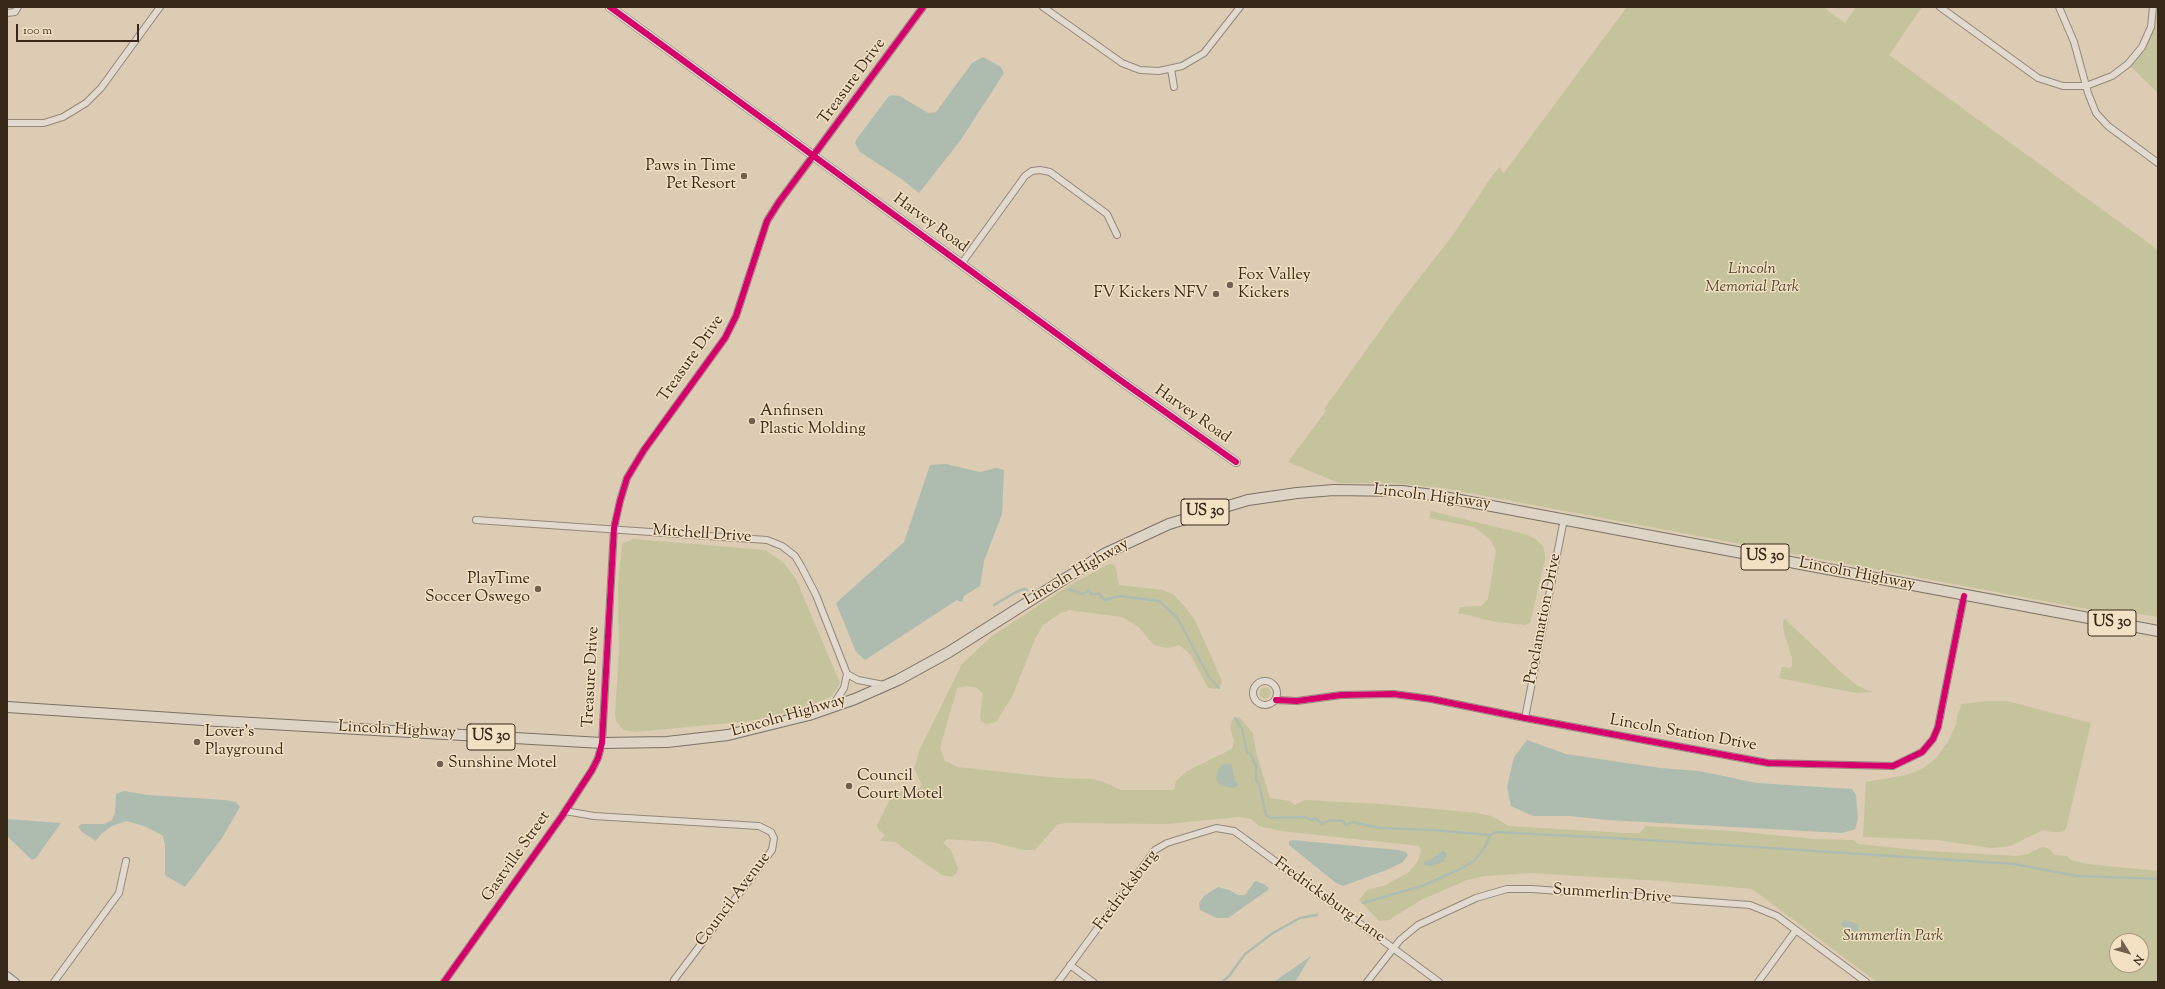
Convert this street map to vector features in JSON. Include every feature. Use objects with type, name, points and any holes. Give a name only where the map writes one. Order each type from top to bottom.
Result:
[{"type":"main road","name":"Lincoln Highway","points":[[7,707],[218,721],[602,743],[667,742],[728,735],[775,724],[831,707],[885,686],[949,652],[1104,554],[1169,524],[1248,500],[1297,493],[1334,490],[1402,491],[1564,519],[1964,596],[2158,631]]},
{"type":"street","points":[[7,13],[15,12],[18,7]]},
{"type":"street","points":[[7,124],[50,121],[66,115],[86,103],[101,88],[160,7]]},
{"type":"street","name":"Harvey Road","points":[[610,7],[1236,462]]},
{"type":"street","name":"Treasure Drive","points":[[602,743],[614,528],[627,478],[644,450],[725,338],[736,316],[767,221],[779,202],[923,7]]},
{"type":"street","points":[[1042,7],[1122,63],[1140,70],[1171,69],[1193,60],[1204,53],[1240,7]]},
{"type":"street","points":[[1940,7],[2038,78],[2063,86],[2086,86],[2112,76],[2128,64],[2142,47],[2151,27],[2153,7]]},
{"type":"street","points":[[2059,7],[2074,42],[2092,104],[2102,120],[2158,163]]},
{"type":"street","points":[[1171,69],[1174,87]]},
{"type":"street","points":[[962,263],[1025,176],[1032,171],[1040,170],[1050,172],[1107,214],[1118,235]]},
{"type":"street","name":"Proclamation Drive","points":[[1525,718],[1564,519]]},
{"type":"street","name":"Mitchell Drive","points":[[476,520],[614,528],[767,540],[782,546],[795,556],[816,595],[847,674]]},
{"type":"street","name":"Lincoln Station Drive","points":[[1276,700],[1276,688],[1271,682],[1263,681],[1254,689],[1254,697],[1262,705],[1269,704],[1276,700],[1297,700],[1341,695],[1394,694],[1431,698],[1525,718],[1768,763],[1892,766],[1922,752],[1932,739],[1938,727],[1964,596]]},
{"type":"street","points":[[831,707],[844,688],[847,674],[865,682],[885,686]]},
{"type":"street","name":"Gastville Street","points":[[444,982],[566,811],[592,770],[602,743]]},
{"type":"street","name":"Council Avenue","points":[[566,811],[587,816],[758,826],[771,832],[774,838],[772,850],[674,980]]},
{"type":"street","name":"Fredricksburg Lane","points":[[1216,828],[1234,831],[1242,836],[1439,982]]},
{"type":"street","name":"Fredricksburg","points":[[1058,982],[1155,850],[1167,843],[1216,828]]},
{"type":"street","points":[[54,982],[119,893],[126,861]]},
{"type":"street","name":"Summerlin Drive","points":[[1367,982],[1393,947],[1418,925],[1476,898],[1507,890],[1532,890],[1750,905],[1777,916],[1866,982]]},
{"type":"street","points":[[1758,982],[1796,930]]},
{"type":"street","points":[[1070,965],[1093,982]]},
{"type":"street","points":[[7,975],[16,982]]},
{"type":"green space","name":"Lincoln Memorial Park","points":[[1627,7],[1823,7],[1845,23],[1856,7],[1922,7],[1889,55],[2158,250],[2158,617],[2122,611],[2119,615],[1443,488],[1392,483],[1339,483],[1288,462],[1326,411],[1324,409],[1402,300],[1453,235],[1492,176],[1500,167],[1503,174]]},
{"type":"green space","points":[[2153,7],[2158,7],[2158,93],[2128,64],[2151,27]]},
{"type":"green space","points":[[1431,511],[1528,535],[1537,540],[1543,546],[1545,560],[1530,623],[1525,625],[1497,622],[1458,613],[1460,607],[1481,606],[1488,599],[1496,550],[1490,539],[1474,527],[1429,518]]},
{"type":"green space","points":[[633,539],[765,550],[783,562],[796,579],[840,683],[831,697],[796,710],[750,721],[636,732],[623,730],[616,721],[615,714],[619,651],[618,587],[622,544]]},
{"type":"green space","name":"Summerlin Park","points":[[1109,564],[1114,565],[1116,569],[1119,585],[1163,590],[1174,595],[1195,620],[1222,681],[1221,685],[1216,689],[1208,688],[1190,654],[1179,645],[1168,648],[1156,646],[1149,640],[1140,628],[1122,617],[1068,610],[1067,612],[1062,612],[1043,625],[1035,639],[1012,697],[996,722],[986,724],[981,721],[980,716],[983,694],[977,688],[967,686],[957,688],[940,748],[945,761],[958,767],[1058,778],[1092,779],[1104,782],[1121,790],[1174,790],[1176,781],[1187,771],[1232,749],[1234,741],[1230,728],[1232,720],[1239,717],[1253,733],[1256,752],[1270,798],[1290,801],[1295,805],[1305,800],[1381,804],[1477,813],[1491,816],[1509,826],[1625,833],[1640,833],[1646,826],[1732,831],[1815,839],[1853,840],[1858,844],[1928,851],[2016,856],[2028,854],[2042,847],[2048,848],[2055,855],[2067,856],[2071,860],[2088,864],[2158,871],[2158,982],[1877,982],[1752,889],[1661,881],[1531,873],[1485,876],[1467,880],[1421,900],[1389,920],[1379,921],[1359,900],[1367,890],[1386,885],[1409,872],[1418,861],[1421,851],[1419,846],[1281,831],[1259,826],[1251,819],[1239,817],[1166,824],[1065,823],[1057,825],[1035,850],[1023,850],[991,842],[947,839],[943,843],[951,850],[958,868],[957,873],[952,877],[942,875],[895,842],[880,841],[885,835],[878,829],[877,825],[894,791],[915,792],[922,785],[914,769],[920,749],[962,664],[992,636],[1070,585]]},
{"type":"green space","points":[[1785,619],[1843,674],[1858,686],[1872,692],[1856,693],[1779,678],[1782,667],[1790,668],[1792,666],[1792,658],[1783,629],[1783,621]]},
{"type":"green space","points":[[1265,687],[1269,689],[1271,693],[1269,697],[1265,699],[1261,697],[1259,693],[1261,689]]},
{"type":"green space","points":[[1987,701],[2007,701],[2091,723],[2066,829],[2062,832],[2043,830],[2010,846],[1992,848],[1936,840],[1863,837],[1866,782],[1906,775],[1922,769],[1936,758],[1947,743],[1956,725],[1957,716],[1962,704]]},
{"type":"shaded area","points":[[983,57],[1001,67],[1004,73],[960,141],[919,193],[903,180],[860,152],[855,143],[856,140],[888,97],[892,95],[900,96],[928,113],[936,112],[972,63]]},
{"type":"shaded area","points":[[946,464],[980,472],[996,468],[1004,470],[1002,514],[984,561],[980,586],[964,596],[962,602],[957,600],[865,660],[856,652],[836,603],[904,542],[930,465]]},
{"type":"shaded area","points":[[1527,740],[1566,754],[1660,768],[1699,771],[1757,783],[1852,789],[1856,795],[1858,819],[1855,829],[1842,833],[1607,820],[1569,816],[1533,816],[1511,806],[1507,787],[1514,757]]},
{"type":"shaded area","points":[[1228,763],[1232,765],[1235,780],[1238,784],[1235,788],[1221,786],[1216,779],[1218,770],[1222,765]]},
{"type":"shaded area","points":[[124,791],[148,795],[225,800],[236,802],[240,807],[222,838],[185,887],[165,874],[165,845],[163,836],[160,834],[144,826],[126,821],[112,826],[101,834],[96,841],[82,832],[78,827],[81,824],[104,824],[112,820],[115,813],[116,794]]},
{"type":"shaded area","points":[[7,819],[61,823],[36,858],[32,860],[7,836]]},
{"type":"shaded area","points":[[1292,840],[1398,850],[1406,852],[1408,855],[1403,862],[1389,869],[1343,886],[1336,883],[1289,845],[1289,841]]},
{"type":"shaded area","points":[[1443,850],[1447,854],[1443,862],[1432,866],[1424,865],[1424,862],[1432,859]]},
{"type":"shaded area","points":[[1255,881],[1264,884],[1269,888],[1268,890],[1228,918],[1217,918],[1200,910],[1199,903],[1204,896],[1218,887],[1229,890],[1238,895],[1245,895]]},
{"type":"shaded area","points":[[1845,920],[1859,925],[1858,932],[1842,926],[1841,923]]},
{"type":"shaded area","points":[[1311,956],[1295,982],[1274,982],[1278,979]]},
{"type":"waterway","points":[[994,605],[1016,592],[1024,589],[1027,590]]},
{"type":"waterway","points":[[1068,589],[1083,594],[1088,590],[1091,594],[1099,594],[1105,600],[1119,596],[1159,601],[1177,617],[1209,677],[1219,688]]},
{"type":"waterway","points":[[1235,718],[1242,729],[1247,752],[1251,755],[1256,766],[1256,780],[1259,784],[1266,815],[1271,818],[1304,817],[1312,820],[1315,818],[1322,824],[1330,820],[1343,821],[1346,825],[1352,822],[1380,828],[1432,830],[1490,835]]},
{"type":"waterway","points":[[1363,903],[1425,885],[1464,867],[1475,860],[1486,845],[1490,835],[1496,832],[1629,839]]},
{"type":"waterway","points":[[1632,839],[2014,864],[2077,876],[2158,879]]},
{"type":"waterway","points":[[1222,982],[1229,976],[1245,954],[1273,933],[1300,918],[1317,915]]},
{"type":"cycle path","points":[[610,7],[1120,380],[1236,462]]},
{"type":"cycle path","points":[[444,982],[562,816],[592,770],[598,758],[602,743],[614,528],[627,478],[644,450],[725,338],[736,316],[767,221],[779,202],[923,7]]},
{"type":"cycle path","points":[[1276,700],[1297,701],[1341,695],[1394,694],[1431,699],[1768,763],[1893,766],[1922,752],[1933,739],[1938,727],[1964,596]]},
{"type":"place","name":"Paws in Time Pet Resort","points":[[744,176]]},
{"type":"place","name":"Fox Valley Kickers","points":[[1230,285]]},
{"type":"place","name":"FV Kickers NFV","points":[[1216,294]]},
{"type":"place","name":"Anfinsen Plastic Molding","points":[[752,421]]},
{"type":"place","name":"PlayTime Soccer Oswego","points":[[538,589]]},
{"type":"place","name":"Lover's Playground","points":[[197,742]]},
{"type":"place","name":"Sunshine Motel","points":[[440,764]]},
{"type":"place","name":"Council Court Motel","points":[[849,786]]}]
